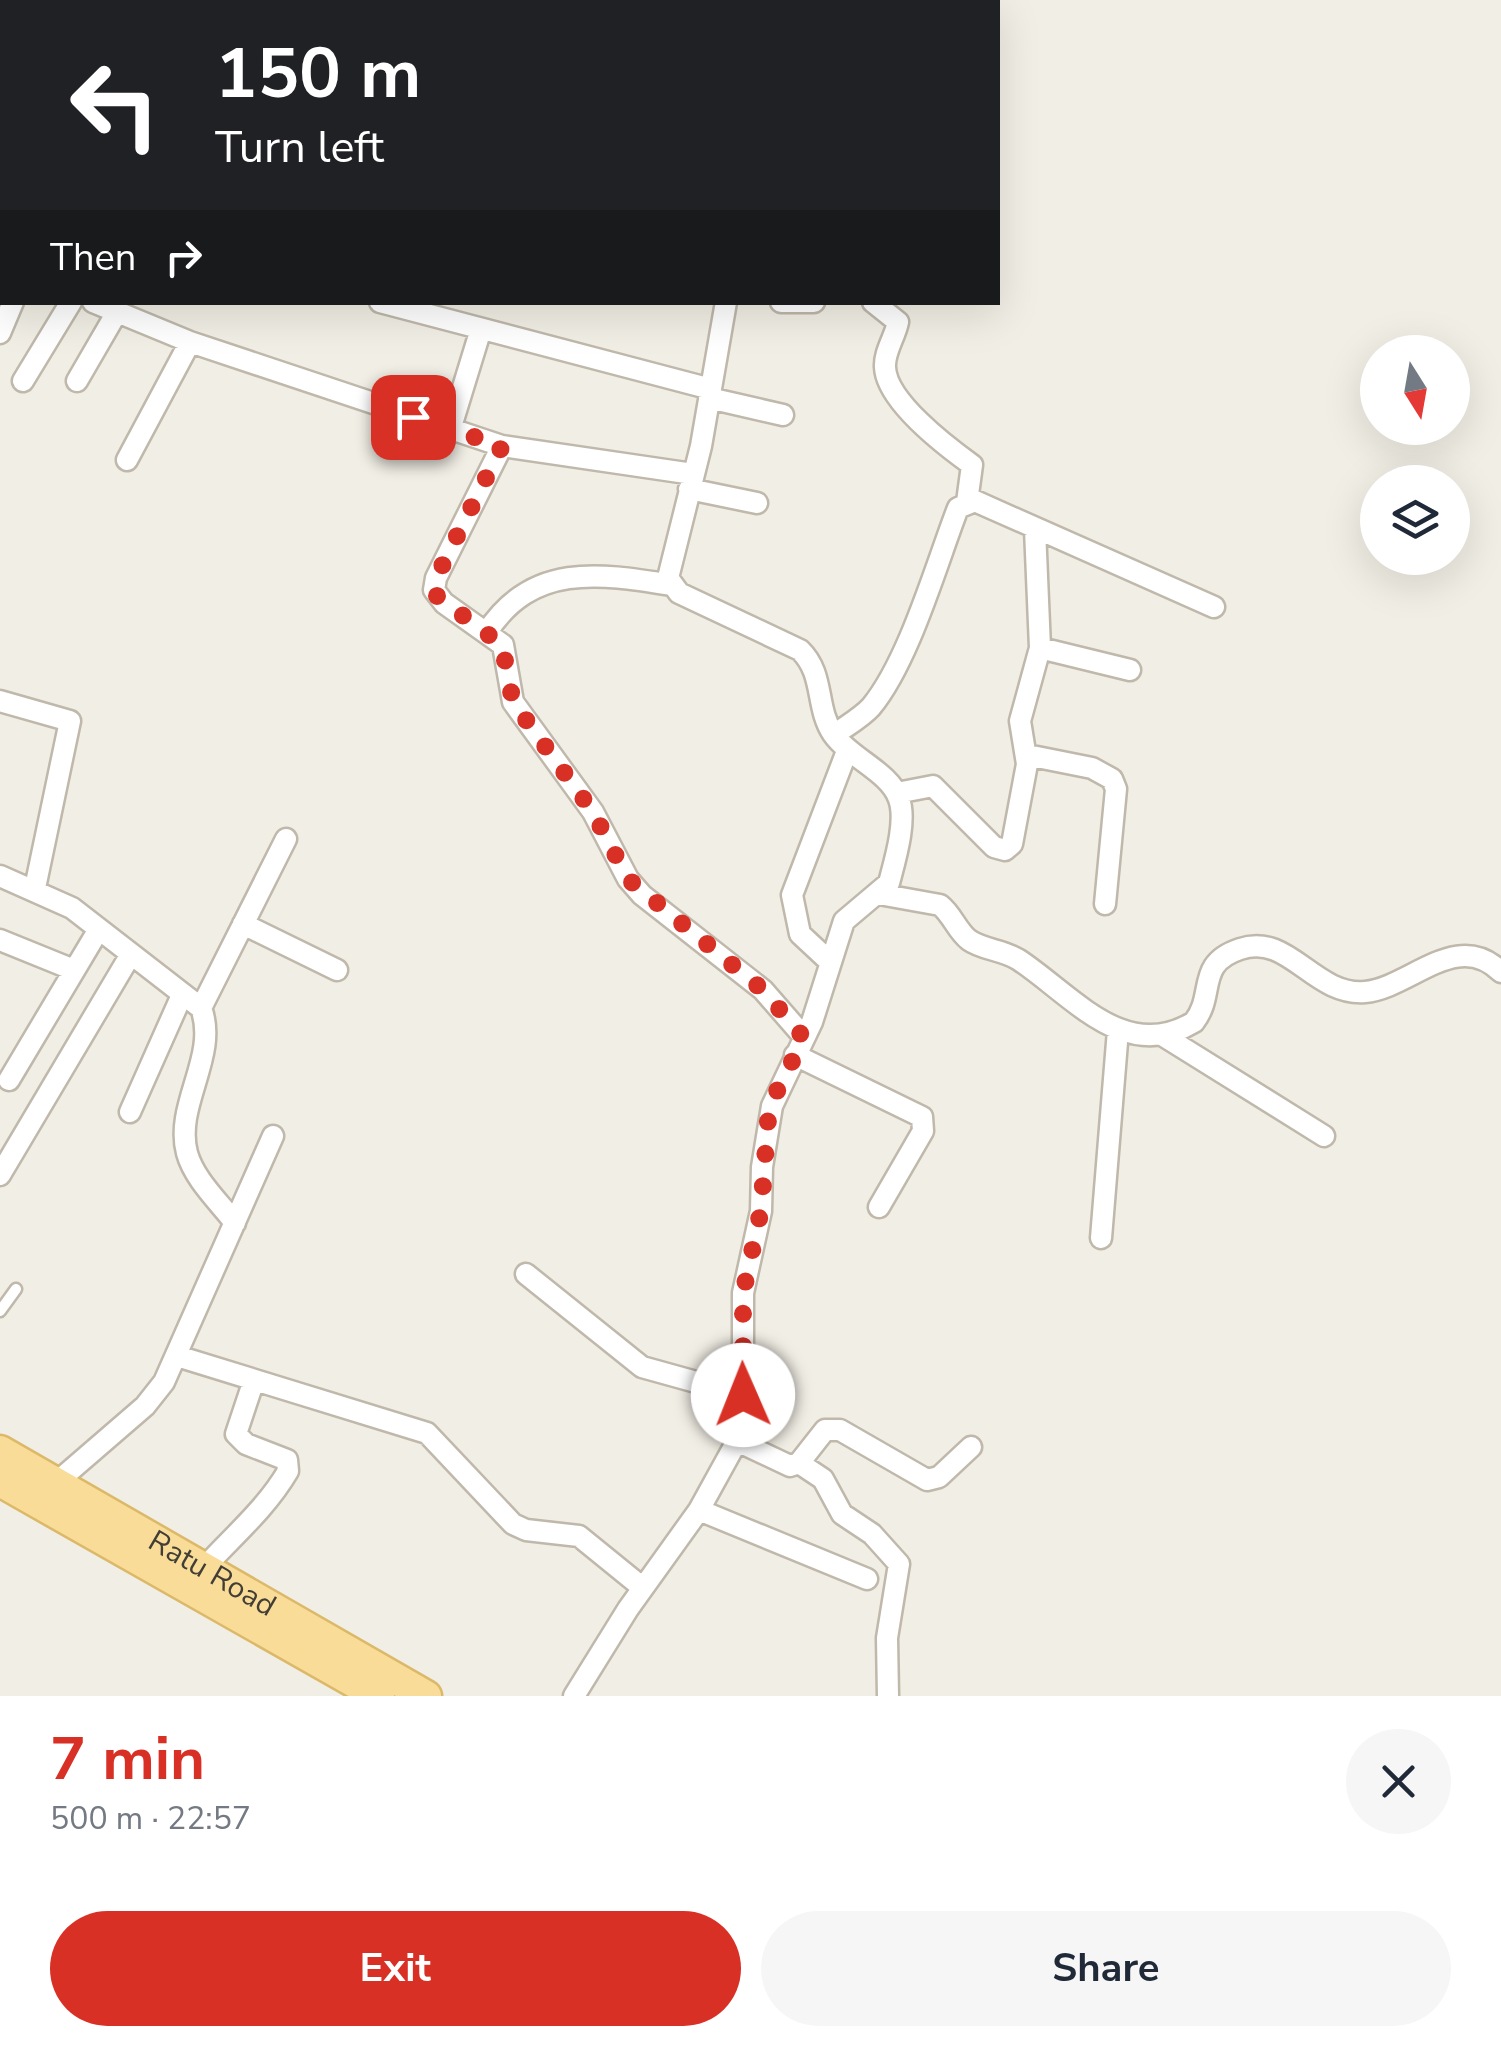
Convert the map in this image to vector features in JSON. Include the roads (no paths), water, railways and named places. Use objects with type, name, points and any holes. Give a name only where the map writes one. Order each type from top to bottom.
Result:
[{"type":"main road","name":"Ratu Road","points":[[0,1450],[57,1482],[380,1696]]},
{"type":"main road","name":"Ratu Road","points":[[0,1482],[197,1576],[426,1696]]},
{"type":"street","points":[[0,334],[12,305]]},
{"type":"street","points":[[23,382],[69,305]]},
{"type":"street","points":[[100,305],[190,342],[502,446],[691,482],[757,502]]},
{"type":"street","points":[[391,305],[783,415]]},
{"type":"street","points":[[670,585],[667,573],[691,482],[725,305]]},
{"type":"street","points":[[877,305],[898,322],[885,367],[890,383],[931,434],[972,465],[968,502]]},
{"type":"street","points":[[78,382],[117,312]]},
{"type":"street","points":[[450,430],[481,329]]},
{"type":"street","points":[[127,460],[190,342]]},
{"type":"street","points":[[502,446],[434,584],[444,603],[487,632],[507,654],[513,702],[593,812],[628,879],[763,990],[800,1046],[922,1117],[923,1131],[880,1207]]},
{"type":"street","points":[[968,502],[1214,607]]},
{"type":"street","points":[[829,960],[800,934],[792,895],[841,743],[884,686],[958,508],[968,502]]},
{"type":"street","points":[[896,793],[932,786],[988,842],[1004,850],[1012,844],[1026,755],[1020,721],[1040,648],[1035,529]]},
{"type":"street","points":[[487,632],[505,605],[554,581],[606,577],[670,585],[800,650],[816,672],[823,716],[841,743],[896,793],[900,815],[889,883],[844,921],[800,1046],[768,1120],[761,1210],[743,1293],[743,1395],[738,1441],[699,1510],[574,1696]]},
{"type":"street","points":[[1040,648],[1130,670]]},
{"type":"street","points":[[0,701],[70,721],[35,888]]},
{"type":"street","points":[[1026,755],[1092,768],[1112,779],[1116,789],[1105,904]]},
{"type":"street","points":[[201,1008],[286,839]]},
{"type":"street","points":[[0,876],[35,888],[99,928],[201,1008],[208,1034],[186,1144],[193,1168],[235,1223]]},
{"type":"street","points":[[879,894],[940,904],[967,938],[1014,956],[1118,1030],[1143,1037],[1179,1031],[1200,1014],[1205,981],[1220,960],[1254,944],[1276,946],[1316,980],[1346,990],[1384,988],[1436,960],[1458,956],[1480,960],[1501,972]]},
{"type":"street","points":[[243,924],[337,970]]},
{"type":"street","points":[[10,1080],[99,928]]},
{"type":"street","points":[[0,940],[74,970]]},
{"type":"street","points":[[0,1175],[131,954]]},
{"type":"street","points":[[130,1112],[182,995]]},
{"type":"street","points":[[1101,1238],[1118,1030]]},
{"type":"street","points":[[1162,1035],[1324,1136]]},
{"type":"street","points":[[57,1482],[145,1406],[177,1356],[273,1136]]},
{"type":"street","points":[[526,1274],[642,1367],[743,1395]]},
{"type":"street","points":[[177,1356],[426,1433],[513,1524],[526,1530],[579,1536],[644,1588]]},
{"type":"street","points":[[197,1576],[230,1536],[256,1516],[288,1470],[286,1460],[246,1444],[236,1434],[254,1380]]},
{"type":"street","points":[[799,1463],[817,1437],[834,1428],[928,1480],[939,1477],[971,1447]]},
{"type":"street","points":[[738,1441],[780,1464],[799,1463],[824,1479],[842,1514],[872,1534],[899,1564],[887,1638],[888,1696]]},
{"type":"street","points":[[699,1510],[867,1579]]},
{"type":"lane","points":[[0,1312],[16,1290]]}]
